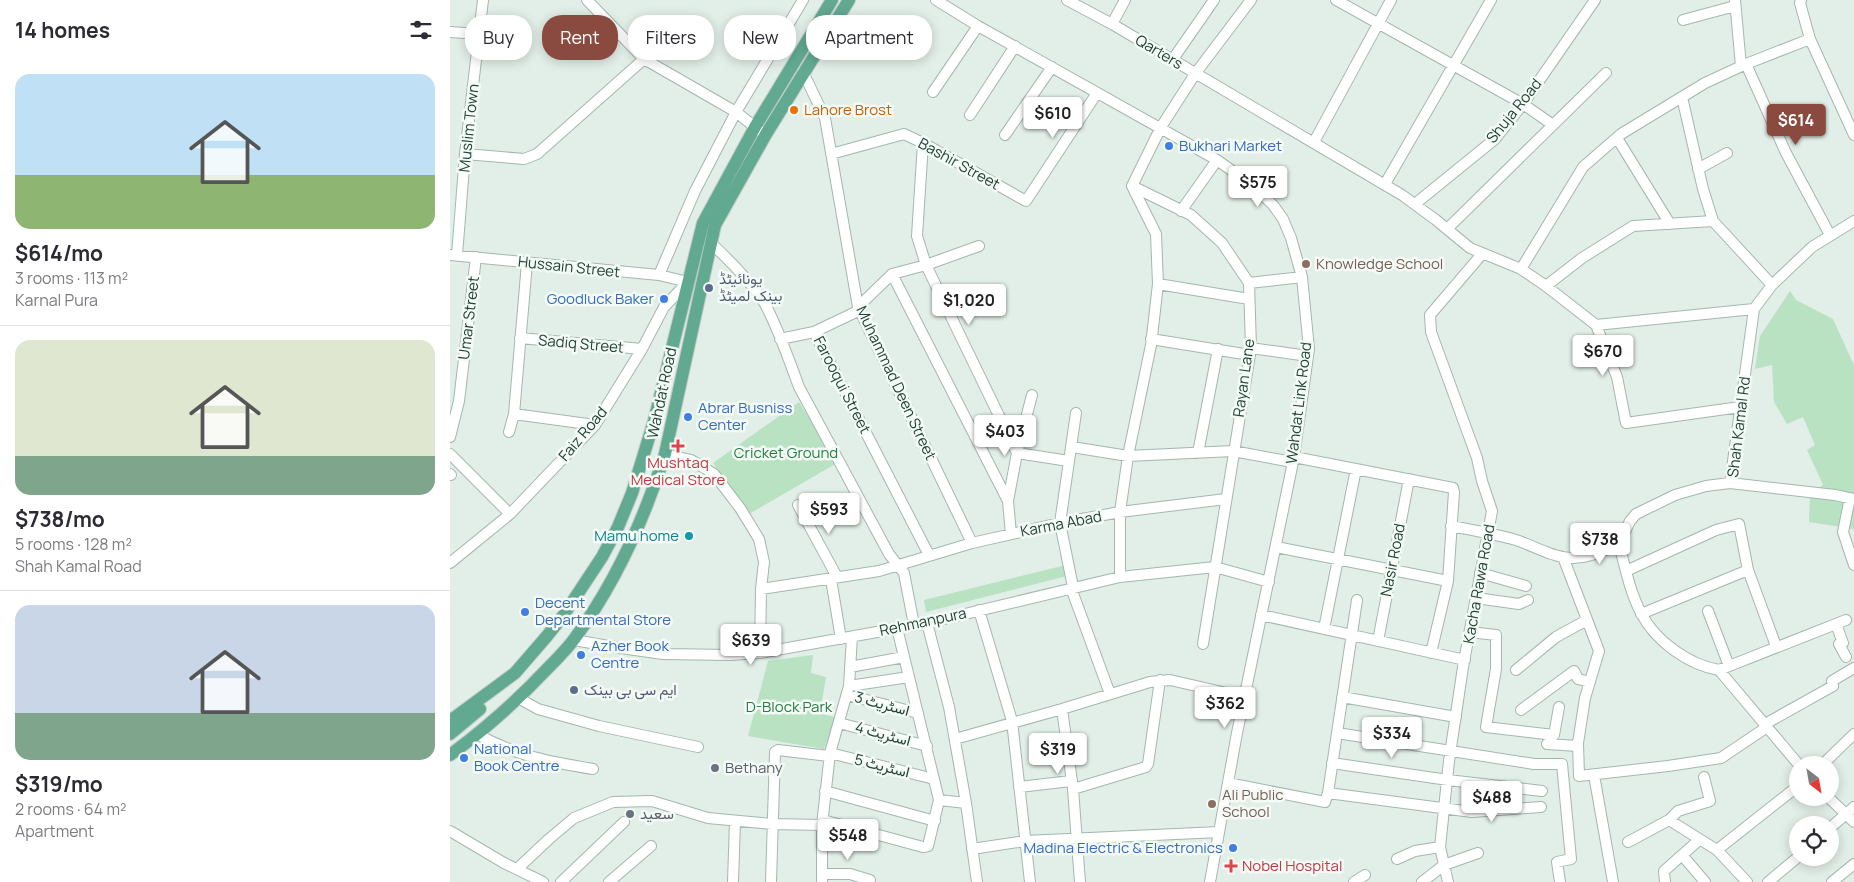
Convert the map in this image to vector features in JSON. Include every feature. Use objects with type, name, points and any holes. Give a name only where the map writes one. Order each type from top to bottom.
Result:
[{"type":"main road","name":"Wahdat Road","points":[[450,721],[515,673],[563,616],[602,558],[618,527],[632,493],[654,420],[703,223],[760,131],[832,0]]},
{"type":"main road","name":"Wahdat Road","points":[[450,755],[520,698],[574,640],[604,596],[632,542],[654,491],[665,454],[715,225],[760,131],[803,72],[849,0]]},
{"type":"main road","points":[[688,282],[702,284]]},
{"type":"main road","points":[[450,734],[491,699],[515,673]]},
{"type":"street","name":"Muslim Town","points":[[481,15],[483,0]]},
{"type":"street","points":[[587,0],[628,42]]},
{"type":"street","points":[[659,275],[695,191],[736,112],[803,0]]},
{"type":"street","name":"Wahdat Link Road","points":[[936,0],[978,26],[1217,160],[1252,185],[1272,205],[1283,219],[1291,238],[1302,277],[1309,349],[1293,460],[1244,697],[1210,882]]},
{"type":"street","name":"Qarters","points":[[1067,0],[1173,59],[1195,74],[1251,0]]},
{"type":"street","points":[[1112,24],[1125,0]]},
{"type":"street","points":[[1173,59],[1214,0]]},
{"type":"street","points":[[1336,0],[1523,104],[1553,125]]},
{"type":"street","points":[[1314,142],[1391,0]]},
{"type":"street","points":[[1385,184],[1491,0]]},
{"type":"street","name":"Shuja Road","points":[[1415,204],[1495,139],[1523,104],[1595,0]]},
{"type":"street","points":[[1801,0],[1810,39],[1850,116],[1854,135]]},
{"type":"street","points":[[1682,20],[1735,3],[1743,65],[1786,153],[1830,235]]},
{"type":"street","points":[[933,92],[978,26]]},
{"type":"street","points":[[450,32],[465,33]]},
{"type":"street","points":[[1521,269],[1583,167],[1617,138],[1705,83],[1743,65],[1810,39]]},
{"type":"street","points":[[970,114],[1014,46]]},
{"type":"street","name":"Muslim Town","points":[[454,255],[476,60]]},
{"type":"street","points":[[465,154],[524,159],[537,154],[643,60]]},
{"type":"street","points":[[646,60],[736,112],[760,131]]},
{"type":"street","points":[[1005,135],[1052,67]]},
{"type":"street","name":"Muhammad Deen Street","points":[[803,72],[824,118],[858,307],[972,543]]},
{"type":"street","points":[[1447,229],[1606,73]]},
{"type":"street","points":[[1132,186],[1161,127],[1195,74],[1385,184],[1415,204],[1470,248],[1521,269],[1596,325],[1604,349],[1618,377],[1626,423],[1740,407]]},
{"type":"street","name":"Bashir Street","points":[[831,154],[904,134],[1026,201],[1097,93]]},
{"type":"street","points":[[1682,97],[1698,169],[1713,221],[1772,286]]},
{"type":"street","points":[[1617,138],[1670,224]]},
{"type":"street","points":[[923,143],[917,236],[926,265],[1017,453]]},
{"type":"street","points":[[1698,169],[1727,153]]},
{"type":"street","points":[[1181,211],[1217,160]]},
{"type":"street","points":[[1132,186],[1191,215],[1222,243],[1249,283],[1302,277]]},
{"type":"street","points":[[1120,577],[1120,512],[1128,456],[1151,339],[1158,284],[1156,234],[1132,186]]},
{"type":"street","points":[[1546,286],[1582,258],[1633,226],[1713,221]]},
{"type":"street","name":"Shah Kamal Rd","points":[[1852,498],[1730,483],[1754,309],[1772,286],[1812,248],[1830,235],[1854,222]]},
{"type":"street","points":[[711,243],[729,259],[764,304],[799,388],[889,554],[904,574],[914,625]]},
{"type":"street","name":"Farooqui Street","points":[[929,555],[814,332],[858,311],[858,307],[892,274],[926,265],[979,246]]},
{"type":"street","name":"Kacha Rawa Road","points":[[1448,882],[1440,847],[1444,808],[1465,660],[1492,511],[1477,458],[1431,332],[1430,316],[1482,254]]},
{"type":"street","name":"Hussain Street","points":[[454,255],[659,275],[688,282]]},
{"type":"street","name":"Umar Street","points":[[450,437],[459,401],[476,257]]},
{"type":"street","points":[[509,432],[514,414],[527,263]]},
{"type":"street","points":[[892,274],[1008,501]]},
{"type":"street","name":"Faiz Road","points":[[450,564],[510,514],[595,424],[642,349],[664,307],[688,282]]},
{"type":"street","name":"Rayan Lane","points":[[1203,644],[1250,351],[1249,283]]},
{"type":"street","points":[[1158,284],[1249,299]]},
{"type":"street","points":[[1596,325],[1754,309]]},
{"type":"street","points":[[780,339],[814,332]]},
{"type":"street","name":"Sadiq Street","points":[[520,338],[642,349]]},
{"type":"street","points":[[1151,339],[1218,350],[1308,356]]},
{"type":"street","points":[[1198,453],[1218,350]]},
{"type":"street","points":[[1011,534],[1008,501],[1017,453],[1032,395]]},
{"type":"street","points":[[1076,413],[1060,524],[1072,588],[1110,694]]},
{"type":"street","points":[[514,414],[595,424]]},
{"type":"street","points":[[1072,447],[1128,456],[1233,451],[1356,468],[1452,488],[1454,492],[1448,582],[1431,653]]},
{"type":"street","points":[[1017,453],[1069,461]]},
{"type":"street","points":[[450,454],[510,514]]},
{"type":"street","points":[[665,454],[691,460],[714,474],[740,508],[759,539],[764,562],[761,589],[760,653]]},
{"type":"street","points":[[1324,629],[1356,468]]},
{"type":"street","name":"Nasir Road","points":[[1378,641],[1409,478]]},
{"type":"street","points":[[1730,483],[1706,486],[1675,495],[1636,514],[1630,521],[1619,544],[1641,614],[1659,638],[1680,654],[1706,668],[1724,668],[1841,622],[1843,643],[1839,644],[1846,657]]},
{"type":"street","name":"Karma Abad","points":[[761,589],[879,571],[972,543],[1120,512],[1226,498]]},
{"type":"street","points":[[1852,498],[1843,532],[1854,565]]},
{"type":"street","points":[[798,505],[834,578],[847,638],[850,667],[848,690],[830,754],[825,791],[822,878],[850,874],[870,880]]},
{"type":"street","points":[[1626,571],[1716,530],[1739,524],[1748,570],[1776,646]]},
{"type":"street","points":[[1452,526],[1488,532],[1518,541],[1549,554],[1570,558],[1589,557],[1619,544]]},
{"type":"street","points":[[1276,547],[1448,582]]},
{"type":"street","points":[[1563,557],[1599,651],[1585,698],[1578,746],[1579,775],[1594,775],[1721,758],[1766,725],[1833,686],[1832,682],[1854,668]]},
{"type":"street","name":"Rehmanpura","points":[[574,640],[663,654],[730,655],[760,653],[926,623],[1120,577],[1215,567],[1268,582]]},
{"type":"street","points":[[1641,614],[1748,570]]},
{"type":"street","points":[[1480,573],[1526,586]]},
{"type":"street","points":[[1476,598],[1519,604],[1528,600]]},
{"type":"street","points":[[1228,783],[1326,802],[1356,600]]},
{"type":"street","points":[[979,610],[1012,721],[1030,882]]},
{"type":"street","points":[[1708,611],[1724,668],[1792,756]]},
{"type":"street","points":[[1262,615],[1465,660]]},
{"type":"street","points":[[1516,670],[1556,637],[1587,620]]},
{"type":"street","points":[[926,623],[949,707],[966,802],[976,882]]},
{"type":"street","points":[[517,869],[574,818],[613,802],[652,801],[708,818],[772,824],[823,822],[926,847],[935,821],[939,800],[897,628]]},
{"type":"street","points":[[1470,632],[1496,635],[1496,669],[1486,728],[1554,735],[1559,708]]},
{"type":"street","points":[[850,667],[904,657]]},
{"type":"street","points":[[1521,710],[1574,671],[1578,679],[1590,682]]},
{"type":"street","points":[[848,690],[909,677]]},
{"type":"street","points":[[1019,787],[1072,785],[1146,767],[1160,680]]},
{"type":"street","points":[[955,739],[1012,721],[1062,709],[1160,680],[1170,680],[1244,697]]},
{"type":"street","name":"اسٹریٹ 3","points":[[848,690],[918,713]]},
{"type":"street","points":[[1342,697],[1456,717]]},
{"type":"street","points":[[520,698],[538,709],[599,726],[698,747]]},
{"type":"street","points":[[1062,709],[1072,785],[1080,882]]},
{"type":"street","name":"اسٹریٹ 4","points":[[839,723],[927,746]]},
{"type":"street","points":[[1337,732],[1534,764],[1562,764],[1571,859],[1557,862],[1560,882]]},
{"type":"street","points":[[477,734],[514,752],[593,769]]},
{"type":"street","points":[[1831,756],[1854,734]]},
{"type":"street","points":[[1547,744],[1578,746]]},
{"type":"street","name":"اسٹریٹ 5","points":[[772,824],[775,752],[778,750],[830,754],[934,779]]},
{"type":"street","points":[[1332,763],[1448,780],[1542,791]]},
{"type":"street","points":[[1594,775],[1613,882]]},
{"type":"street","points":[[1628,842],[1668,820],[1678,811],[1710,801],[1704,777]]},
{"type":"street","points":[[825,791],[935,821]]},
{"type":"street","points":[[1328,793],[1472,812],[1541,807]]},
{"type":"street","points":[[1717,850],[1789,793]]},
{"type":"street","points":[[939,800],[966,802]]},
{"type":"street","points":[[1839,804],[1850,811],[1854,822]]},
{"type":"street","points":[[1839,820],[1850,811]]},
{"type":"street","points":[[733,882],[735,820]]},
{"type":"street","points":[[1668,820],[1717,850],[1747,882]]},
{"type":"street","points":[[561,882],[624,822]]},
{"type":"street","points":[[771,882],[772,824]]},
{"type":"street","points":[[450,832],[543,882]]},
{"type":"street","points":[[972,849],[1025,841],[1219,832]]},
{"type":"street","points":[[1665,882],[1664,871],[1699,840]]},
{"type":"street","points":[[609,882],[651,846]]},
{"type":"street","points":[[1397,859],[1415,851],[1440,847]]},
{"type":"street","points":[[1422,882],[1444,865],[1478,853]]},
{"type":"street","points":[[1682,855],[1705,882]]},
{"type":"street","points":[[1768,882],[1789,864]]},
{"type":"street","points":[[1832,882],[1854,864]]},
{"type":"street","points":[[1354,882],[1365,875]]},
{"type":"green space","points":[[1790,291],[1796,300],[1833,319],[1854,365],[1854,529],[1809,522],[1810,494],[1823,485],[1807,450],[1815,445],[1803,417],[1787,424],[1774,402],[1772,365],[1755,369],[1760,336]]},
{"type":"green space","name":"Cricket Ground","points":[[799,402],[837,463],[749,514],[713,463]]},
{"type":"green space","points":[[1066,565],[1067,576],[926,612],[924,600]]},
{"type":"green space","name":"D-Block Park","points":[[813,655],[811,673],[826,677],[820,713],[837,718],[824,749],[748,736],[768,661]]},
{"type":"place","name":"Lahore Brost","points":[[794,110]]},
{"type":"place","name":"Bukhari Market","points":[[1169,146]]},
{"type":"place","name":"Knowledge School","points":[[1306,264]]},
{"type":"place","name":"یونائیٹڈ بینک لمیٹڈ","points":[[709,288]]},
{"type":"place","name":"Goodluck Baker","points":[[664,299]]},
{"type":"place","name":"Abrar Busniss Center","points":[[688,417]]},
{"type":"place","name":"Mushtaq Medical Store","points":[[678,446]]},
{"type":"place","name":"Mamu home","points":[[689,536]]},
{"type":"place","name":"Decent Departmental Store","points":[[525,612]]},
{"type":"place","name":"Azher Book Centre","points":[[581,655]]},
{"type":"place","name":"ایم سی بی بینک","points":[[574,690]]},
{"type":"place","name":"National Book Centre","points":[[464,758]]},
{"type":"place","name":"Bethany","points":[[715,768]]},
{"type":"place","name":"Ali Public School","points":[[1212,804]]},
{"type":"place","name":"سعید","points":[[630,814]]},
{"type":"place","name":"Madina Electric & Electronics","points":[[1233,848]]},
{"type":"place","name":"Nobel Hospital","points":[[1231,866]]}]
